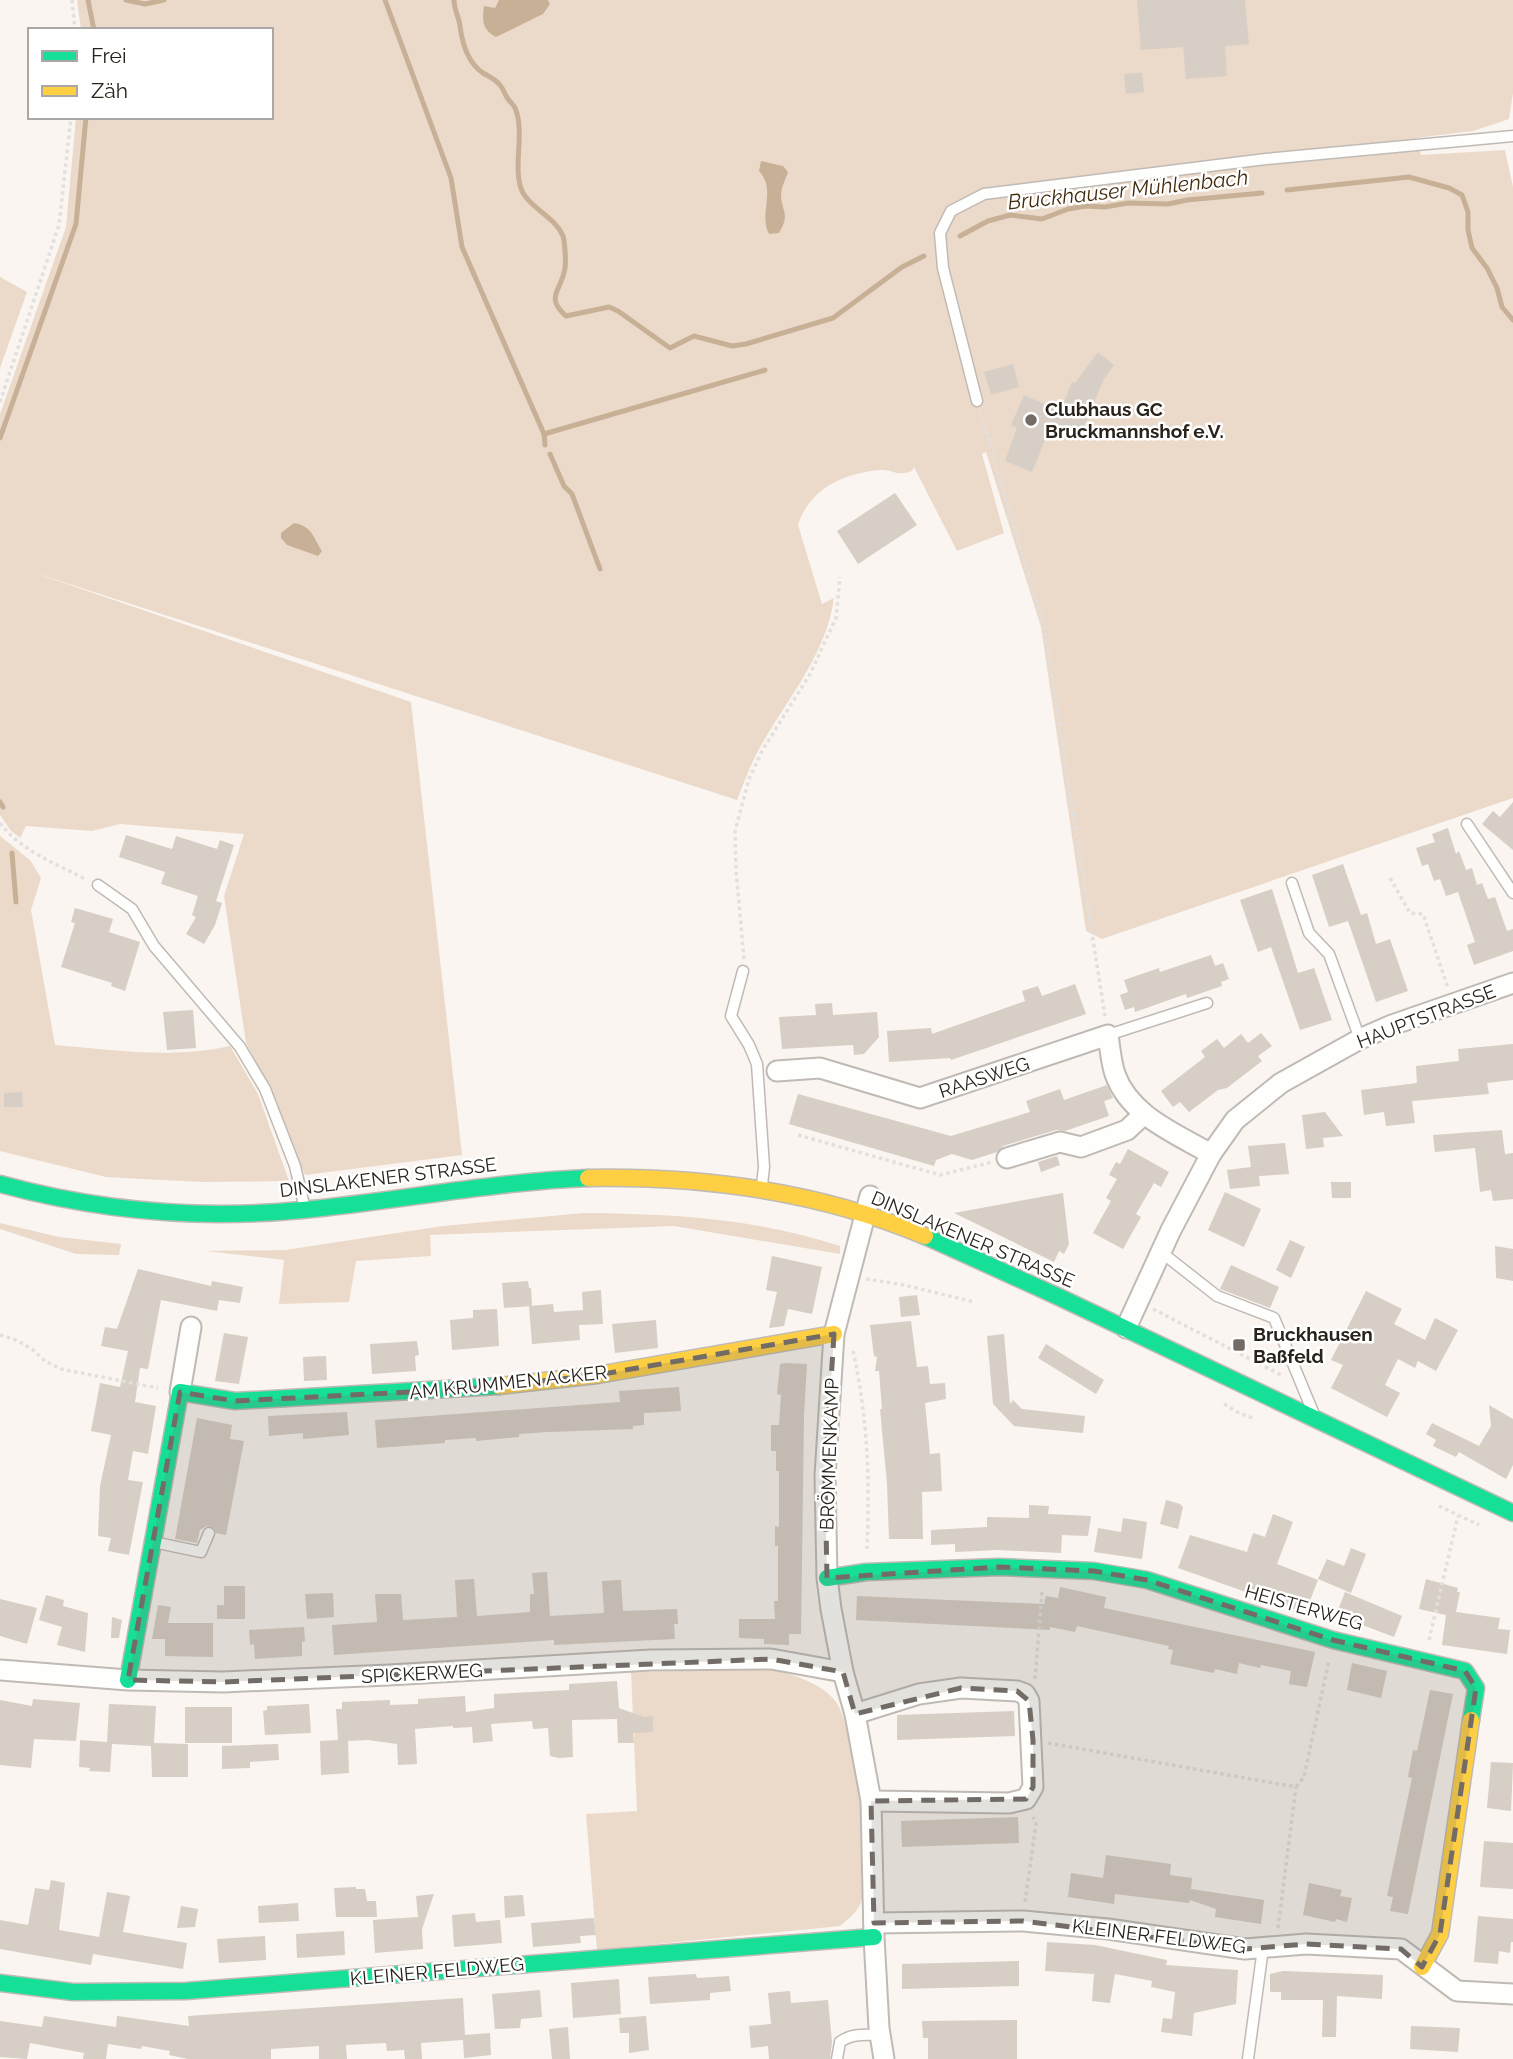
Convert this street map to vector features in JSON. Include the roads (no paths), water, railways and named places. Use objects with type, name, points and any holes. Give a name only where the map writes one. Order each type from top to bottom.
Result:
[{"type":"street","name":"HAUPTSTRASSE","points":[[1126,1328],[1211,1154],[1235,1120],[1281,1083],[1360,1039],[1392,1025],[1513,983]]},
{"type":"street","name":"RAASWEG","points":[[777,1071],[820,1068],[920,1098],[1108,1035]]},
{"type":"street","points":[[1108,1035],[1114,1072],[1120,1085],[1143,1115],[1211,1154]]},
{"type":"street","points":[[1007,1158],[1060,1142],[1081,1147],[1127,1130],[1143,1115]]},
{"type":"street","name":"DINSLAKENER STRASSE","points":[[0,1184],[121,1209],[182,1215],[305,1209],[503,1185],[605,1176],[682,1180],[761,1189],[817,1201],[867,1205],[1513,1513]]},
{"type":"street","name":"BRÖMMENKAMP","points":[[867,1205],[848,1277],[825,1476],[827,1578],[843,1672],[855,1714],[871,1801],[874,1930],[880,2035],[884,2059]]},
{"type":"street","points":[[128,1680],[191,1327]]},
{"type":"street","name":"AM KRUMMEN ACKER","points":[[180,1392],[235,1401],[468,1388],[597,1375],[842,1337]]},
{"type":"street","name":"HEISTERWEG","points":[[827,1578],[866,1572],[999,1567],[1094,1571],[1147,1580],[1334,1640],[1465,1671],[1476,1688],[1440,1934],[1422,1967]]},
{"type":"street","name":"SPICKERWEG","points":[[0,1670],[128,1680],[223,1682],[691,1660],[771,1659],[843,1672]]},
{"type":"street","points":[[855,1714],[919,1694],[961,1688],[1017,1691],[1025,1694],[1029,1701],[1033,1787],[1026,1799],[1009,1803],[871,1801]]},
{"type":"street","name":"KLEINER FELDWEG","points":[[0,1983],[73,1992],[186,1991],[874,1930],[1023,1920],[1108,1928],[1245,1950],[1306,1944],[1401,1949],[1457,1991],[1513,1994]]},
{"type":"lane","points":[[977,401],[943,268],[940,233],[951,211],[984,194],[1266,159],[1513,136]]},
{"type":"lane","points":[[1466,824],[1513,893]]},
{"type":"lane","points":[[1292,883],[1309,933],[1329,954],[1360,1039]]},
{"type":"lane","points":[[97,885],[132,909],[154,946],[240,1047],[265,1089],[295,1166],[305,1209]]},
{"type":"lane","points":[[743,971],[731,1016],[757,1064],[764,1167],[761,1189]]},
{"type":"lane","points":[[1108,1035],[1207,1003]]},
{"type":"lane","points":[[1161,1252],[1217,1296],[1274,1318],[1317,1420]]},
{"type":"lane","points":[[153,1542],[201,1552],[209,1533]]},
{"type":"lane","points":[[1248,2059],[1269,1947]]},
{"type":"lane","points":[[836,2059],[840,2042],[846,2037],[880,2035]]},
{"type":"waterway","points":[[88,0],[94,28]]},
{"type":"waterway","points":[[126,0],[145,4],[164,0]]},
{"type":"waterway","points":[[385,0],[451,178],[462,247],[544,434],[765,370]]},
{"type":"waterway","name":"Bruckhauser Mühlenbach","points":[[454,0],[462,39],[470,58],[478,69],[498,83],[515,108],[519,129],[518,174],[523,193],[555,224],[563,236],[565,268],[555,298],[556,304],[566,316],[609,307],[670,348],[694,336],[732,346],[746,344],[833,318],[902,267],[924,256]]},
{"type":"waterway","points":[[0,438],[76,224],[86,119]]},
{"type":"waterway","name":"Bruckhauser Mühlenbach","points":[[1287,190],[1409,177],[1449,188],[1462,195],[1468,212],[1472,248],[1487,268],[1497,288],[1502,307],[1513,320]]},
{"type":"waterway","name":"Bruckhauser Mühlenbach","points":[[960,236],[988,221],[1010,215],[1042,219],[1068,209],[1086,206],[1168,204],[1262,193]]},
{"type":"waterway","points":[[544,434],[545,445]]},
{"type":"waterway","points":[[550,454],[564,486],[572,494],[600,569]]},
{"type":"waterway","points":[[0,802],[3,807]]},
{"type":"waterway","points":[[12,853],[16,902]]},
{"type":"place","name":"Clubhaus GC Bruckmannshof e.V.","points":[[1031,420]]},
{"type":"place","name":"Bruckhausen Baßfeld","points":[[1239,1345]]}]
